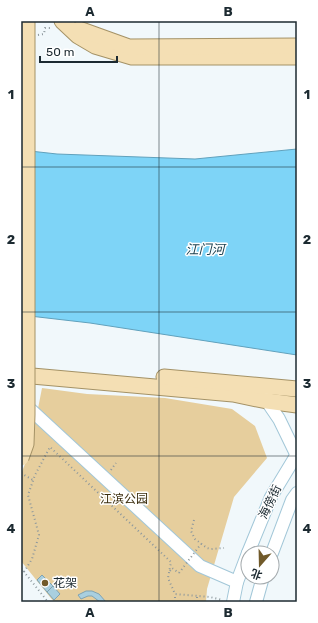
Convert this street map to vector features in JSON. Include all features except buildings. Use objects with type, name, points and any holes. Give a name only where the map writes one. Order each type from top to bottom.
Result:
[{"type":"main road","points":[[21,458],[26,444],[29,412],[27,106],[28,21]]},
{"type":"main road","points":[[72,21],[79,28],[128,47],[297,46]]},
{"type":"main road","points":[[60,24],[95,46],[132,58],[297,57]]},
{"type":"main road","points":[[21,366],[297,389]]},
{"type":"main road","points":[[21,375],[233,394],[297,405]]},
{"type":"street","points":[[255,385],[279,419],[296,455]]},
{"type":"street","points":[[29,412],[200,566],[237,582]]},
{"type":"street","name":"海傍街","points":[[251,545],[270,497],[296,455]]},
{"type":"street","name":"海傍街","points":[[275,545],[292,500],[297,493]]},
{"type":"street","name":"海傍街","points":[[228,601],[240,574]]},
{"type":"street","points":[[256,602],[260,585]]},
{"type":"path","points":[[40,35],[44,34],[44,28],[60,24]]},
{"type":"path","points":[[24,572],[32,559],[39,535],[28,494],[33,480],[50,447],[171,562],[168,578],[175,594],[174,602]]},
{"type":"path","points":[[21,473],[33,480]]},
{"type":"path","points":[[194,520],[191,531],[195,539],[207,548],[224,548]]},
{"type":"path","points":[[169,572],[172,568],[179,573],[201,544]]},
{"type":"path","points":[[21,568],[48,602]]},
{"type":"path","points":[[175,594],[210,597],[228,601]]},
{"type":"path","points":[[197,596],[197,602]]},
{"type":"green space","name":"江滨公园","points":[[42,388],[87,394],[165,398],[232,409],[255,426],[267,458],[234,497],[207,589],[206,602],[54,602],[21,561],[21,474],[27,459]]},
{"type":"water","name":"江门河","points":[[297,149],[297,355],[90,323],[21,315],[21,150],[57,154],[195,159]]},
{"type":"place","name":"花架","points":[[45,583]]}]
